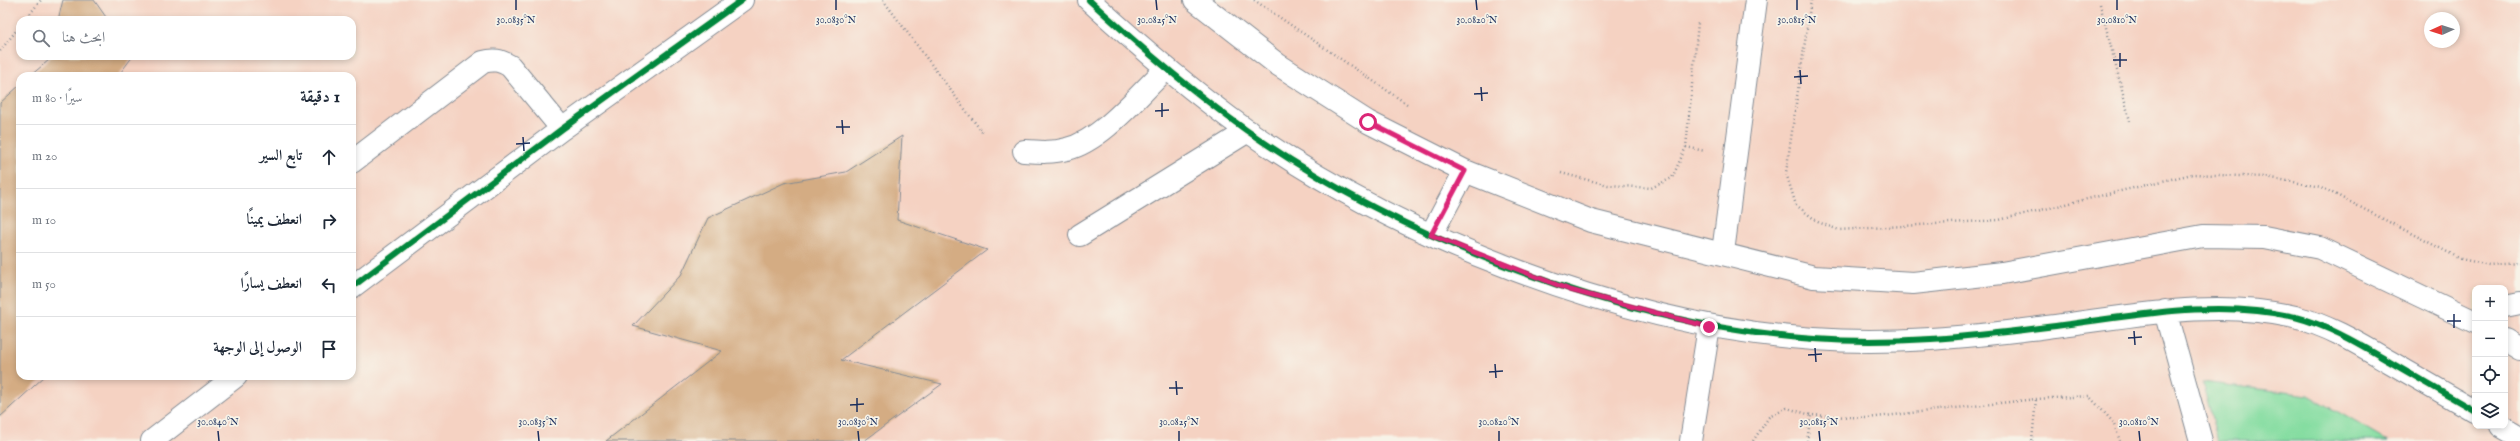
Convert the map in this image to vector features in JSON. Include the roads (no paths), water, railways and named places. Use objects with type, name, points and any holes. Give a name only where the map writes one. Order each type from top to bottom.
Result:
[{"type":"street","points":[[356,284],[562,129],[742,0]]},
{"type":"street","points":[[1089,0],[1166,69],[1248,131],[1337,187],[1431,235],[1570,290],[1709,327],[1814,340],[1932,340],[2048,327],[2165,311],[2253,310],[2296,318],[2338,332],[2472,409]]},
{"type":"street","points":[[1195,0],[1277,64],[1368,122],[1465,171],[1591,222],[1723,252],[1814,277],[1913,283],[2002,273],[2203,236],[2264,237],[2320,248],[2471,316]]},
{"type":"street","points":[[1723,252],[1756,0]]},
{"type":"street","points":[[356,159],[483,62],[492,60],[502,61],[510,66],[562,129]]},
{"type":"street","points":[[1024,151],[1046,153],[1067,149],[1087,141],[1166,69]]},
{"type":"street","points":[[1080,235],[1248,131]]},
{"type":"street","points":[[1431,235],[1465,171]]},
{"type":"street","points":[[2508,305],[2520,303]]},
{"type":"street","points":[[2165,311],[2201,441]]},
{"type":"street","points":[[1691,441],[1709,327]]},
{"type":"street","points":[[2508,342],[2520,349]]},
{"type":"street","points":[[152,441],[231,380]]},
{"type":"street","points":[[2506,429],[2520,437]]}]
